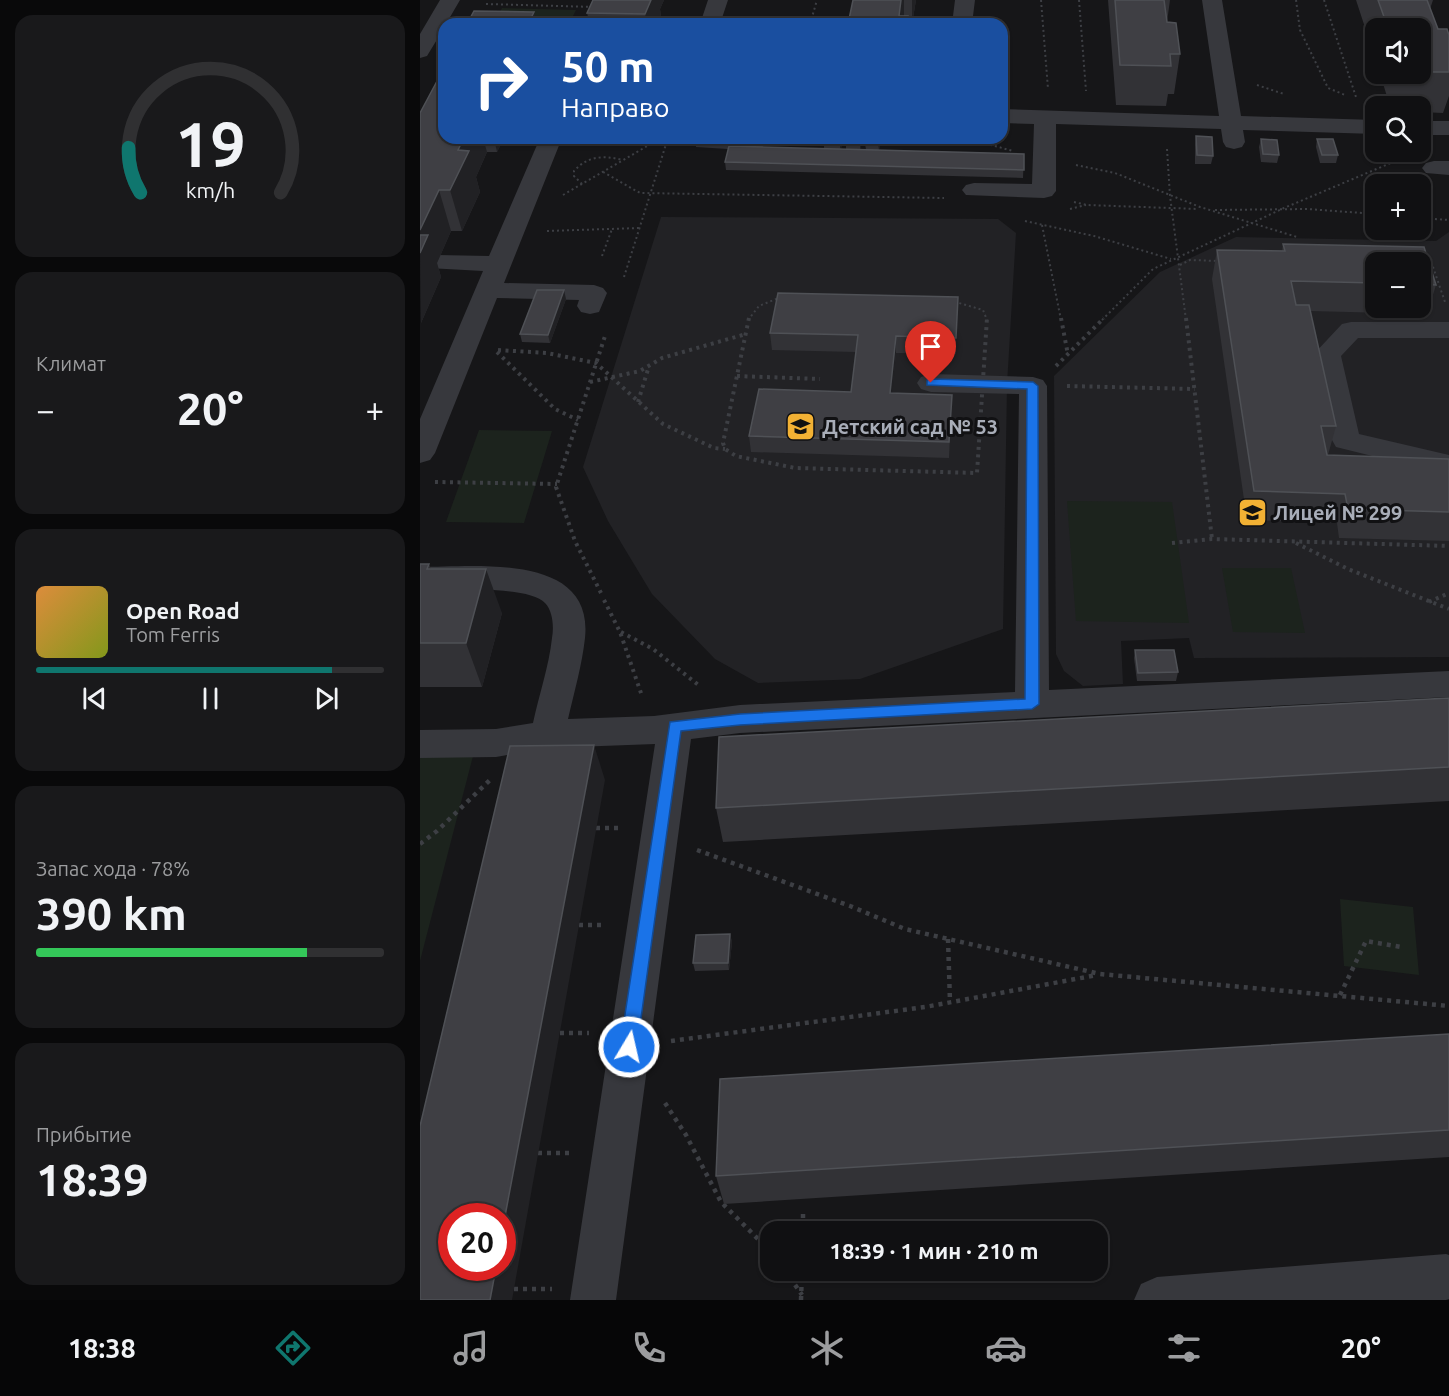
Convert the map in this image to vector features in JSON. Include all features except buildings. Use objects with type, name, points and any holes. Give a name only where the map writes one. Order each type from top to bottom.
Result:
[{"type":"street","points":[[440,18],[450,0]]},
{"type":"street","points":[[712,18],[717,0]]},
{"type":"street","points":[[963,18],[965,0]]},
{"type":"street","points":[[1212,0],[1233,133]]},
{"type":"street","points":[[420,52],[438,21]]},
{"type":"street","points":[[1008,116],[1087,115],[1162,121],[1233,133],[1365,127]]},
{"type":"street","points":[[975,190],[1035,191],[1044,158],[1045,117]]},
{"type":"street","points":[[1431,129],[1448,131]]},
{"type":"street","points":[[420,453],[548,144]]},
{"type":"street","points":[[441,254],[508,241]]},
{"type":"street","points":[[488,290],[594,293],[600,315]]},
{"type":"street","points":[[1447,317],[1351,330],[1326,356],[1346,440],[1449,465]]},
{"type":"street","points":[[931,383],[1033,386],[1032,704]]},
{"type":"street","points":[[420,578],[531,580],[552,589],[566,604],[570,621],[570,637],[536,736]]},
{"type":"street","points":[[420,744],[496,743],[536,736],[664,728],[740,719],[1449,684]]},
{"type":"street","points":[[592,1300],[664,728]]},
{"type":"street","points":[[1157,1300],[1446,1277]]},
{"type":"path","points":[[812,18],[817,0]]},
{"type":"path","points":[[1041,0],[1045,56],[1044,83],[1049,91],[1087,115]]},
{"type":"path","points":[[1079,0],[1087,115]]},
{"type":"path","points":[[1296,0],[1300,30],[1328,88],[1338,94],[1356,97],[1324,0]]},
{"type":"path","points":[[486,4],[602,8]]},
{"type":"path","points":[[1162,121],[1171,207],[1196,388],[1212,539]]},
{"type":"path","points":[[508,241],[582,184],[650,144]]},
{"type":"path","points":[[622,282],[666,144]]},
{"type":"path","points":[[989,144],[1115,173],[1170,196],[1297,237]]},
{"type":"path","points":[[582,184],[573,176],[574,171],[582,162],[598,157],[622,160]]},
{"type":"path","points":[[1033,386],[1153,269],[1284,208],[1393,162]]},
{"type":"path","points":[[603,172],[640,193],[972,199],[975,190]]},
{"type":"path","points":[[1068,354],[1035,191],[1087,205],[1211,210],[1284,208],[1365,213]]},
{"type":"path","points":[[1431,219],[1449,220]]},
{"type":"path","points":[[1020,220],[1094,236],[1171,259]]},
{"type":"path","points":[[508,241],[639,228]]},
{"type":"path","points":[[602,256],[612,229]]},
{"type":"path","points":[[1180,265],[1190,261],[1225,261]]},
{"type":"path","points":[[1431,264],[1447,317]]},
{"type":"path","points":[[578,420],[555,409],[495,350],[546,353],[596,363],[652,417],[674,431],[714,448],[725,449],[736,456],[795,468],[977,472],[987,318],[982,310],[966,304],[781,297],[766,301],[753,311],[746,334],[723,443],[725,449]]},
{"type":"path","points":[[600,315],[596,363],[557,484],[575,541],[664,728]]},
{"type":"path","points":[[590,382],[640,371],[662,358],[746,334]]},
{"type":"path","points":[[638,402],[649,365]]},
{"type":"path","points":[[737,376],[820,379]]},
{"type":"path","points":[[1033,386],[1196,388]]},
{"type":"path","points":[[431,482],[557,484]]},
{"type":"path","points":[[1172,543],[1212,539],[1449,546]]},
{"type":"path","points":[[1293,541],[1348,569],[1449,609]]},
{"type":"path","points":[[1429,603],[1449,592]]},
{"type":"path","points":[[620,632],[636,638],[664,657],[740,719]]},
{"type":"path","points":[[420,844],[437,831],[536,736]]},
{"type":"path","points":[[695,850],[906,929],[1100,974],[1449,1006]]},
{"type":"path","points":[[948,939],[950,1002]]},
{"type":"path","points":[[1340,996],[1366,941],[1401,947]]},
{"type":"path","points":[[688,1039],[950,1002],[1100,974]]},
{"type":"path","points":[[663,1100],[686,1135],[721,1202],[760,1241]]},
{"type":"path","points":[[803,1214],[803,1221]]},
{"type":"path","points":[[791,1281],[801,1298]]},
{"type":"path","points":[[801,1298],[802,1281]]},
{"type":"shaded area","points":[[502,8],[576,10],[572,18],[497,18]]},
{"type":"shaded area","name":"Детский сад № 53","points":[[661,217],[998,219],[1016,233],[1007,385],[1003,629],[860,679],[758,683],[715,659],[652,594],[608,521],[583,467]]},
{"type":"shaded area","name":"Лицей № 299","points":[[1449,232],[1449,657],[1194,658],[1189,638],[1121,641],[1123,684],[1083,686],[1064,671],[1056,654],[1054,376],[1160,272],[1236,237],[1436,241]]},
{"type":"shaded area","points":[[479,430],[552,431],[524,523],[446,522]]},
{"type":"shaded area","points":[[1067,501],[1172,502],[1189,623],[1076,621]]},
{"type":"shaded area","points":[[1222,568],[1291,568],[1305,633],[1233,632]]},
{"type":"shaded area","points":[[473,756],[420,961],[420,757]]},
{"type":"shaded area","points":[[1340,899],[1413,907],[1419,975],[1344,966]]},
{"type":"place","name":"Детский сад № 53","points":[[801,426]]},
{"type":"place","name":"Лицей № 299","points":[[1252,512]]},
{"type":"route","points":[[629,1047],[675,726],[740,719],[1032,704],[1033,386],[931,383]]}]
